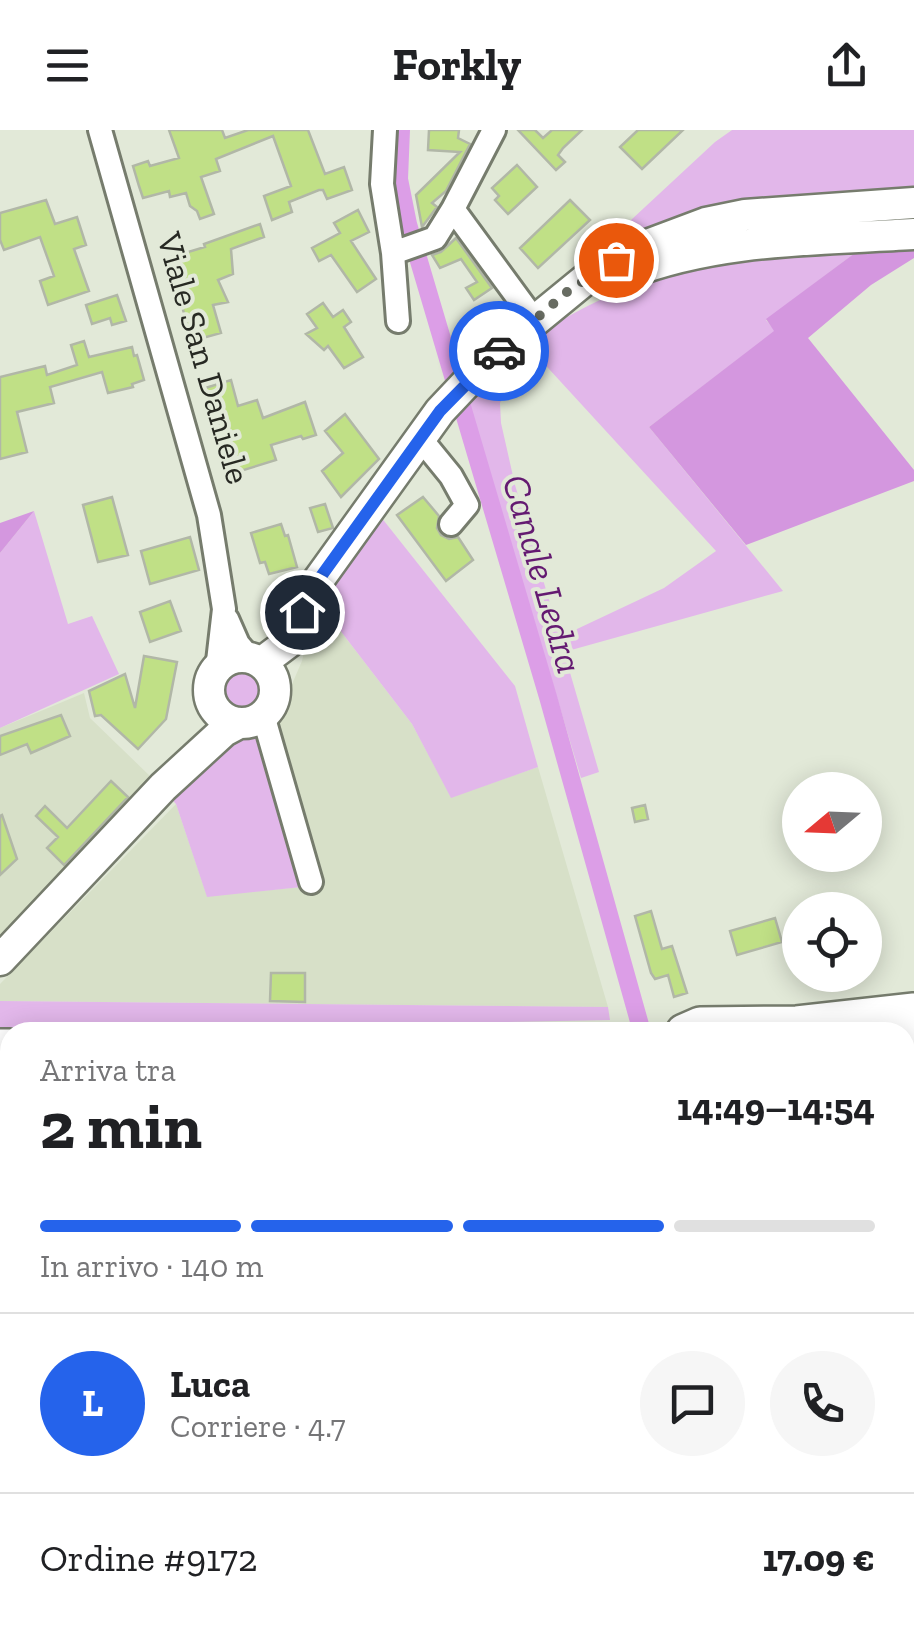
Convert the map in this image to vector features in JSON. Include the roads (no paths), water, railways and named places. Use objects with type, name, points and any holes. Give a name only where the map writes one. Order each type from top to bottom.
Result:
[{"type":"highway","points":[[815,1022],[914,1011]]},
{"type":"main road","points":[[302,612],[295,658],[259,710],[221,715],[213,682],[235,658],[256,661],[289,642],[302,612],[317,582],[428,426],[467,380],[568,291],[597,270],[670,235],[746,215],[906,203],[907,234],[695,252],[622,276],[535,322]]},
{"type":"main road","name":"Viale San Daniele","points":[[0,960],[164,787],[224,732],[259,710],[271,675],[256,661]]},
{"type":"main road","name":"Viale San Daniele","points":[[164,787],[192,739],[213,682]]},
{"type":"street","name":"Viale San Daniele","points":[[100,130],[209,516],[224,609],[238,644],[256,661]]},
{"type":"street","points":[[384,130],[382,184],[396,252],[398,321]]},
{"type":"street","points":[[396,252],[423,245],[442,231],[494,130]]},
{"type":"street","points":[[453,210],[535,322]]},
{"type":"street","points":[[428,426],[467,505],[451,524]]},
{"type":"street","name":"Viale San Daniele","points":[[213,682],[224,609]]},
{"type":"street","points":[[259,710],[311,882]]},
{"type":"waterway","name":"Canale Ledra","points":[[401,130],[399,179],[408,224],[639,1022]]}]
